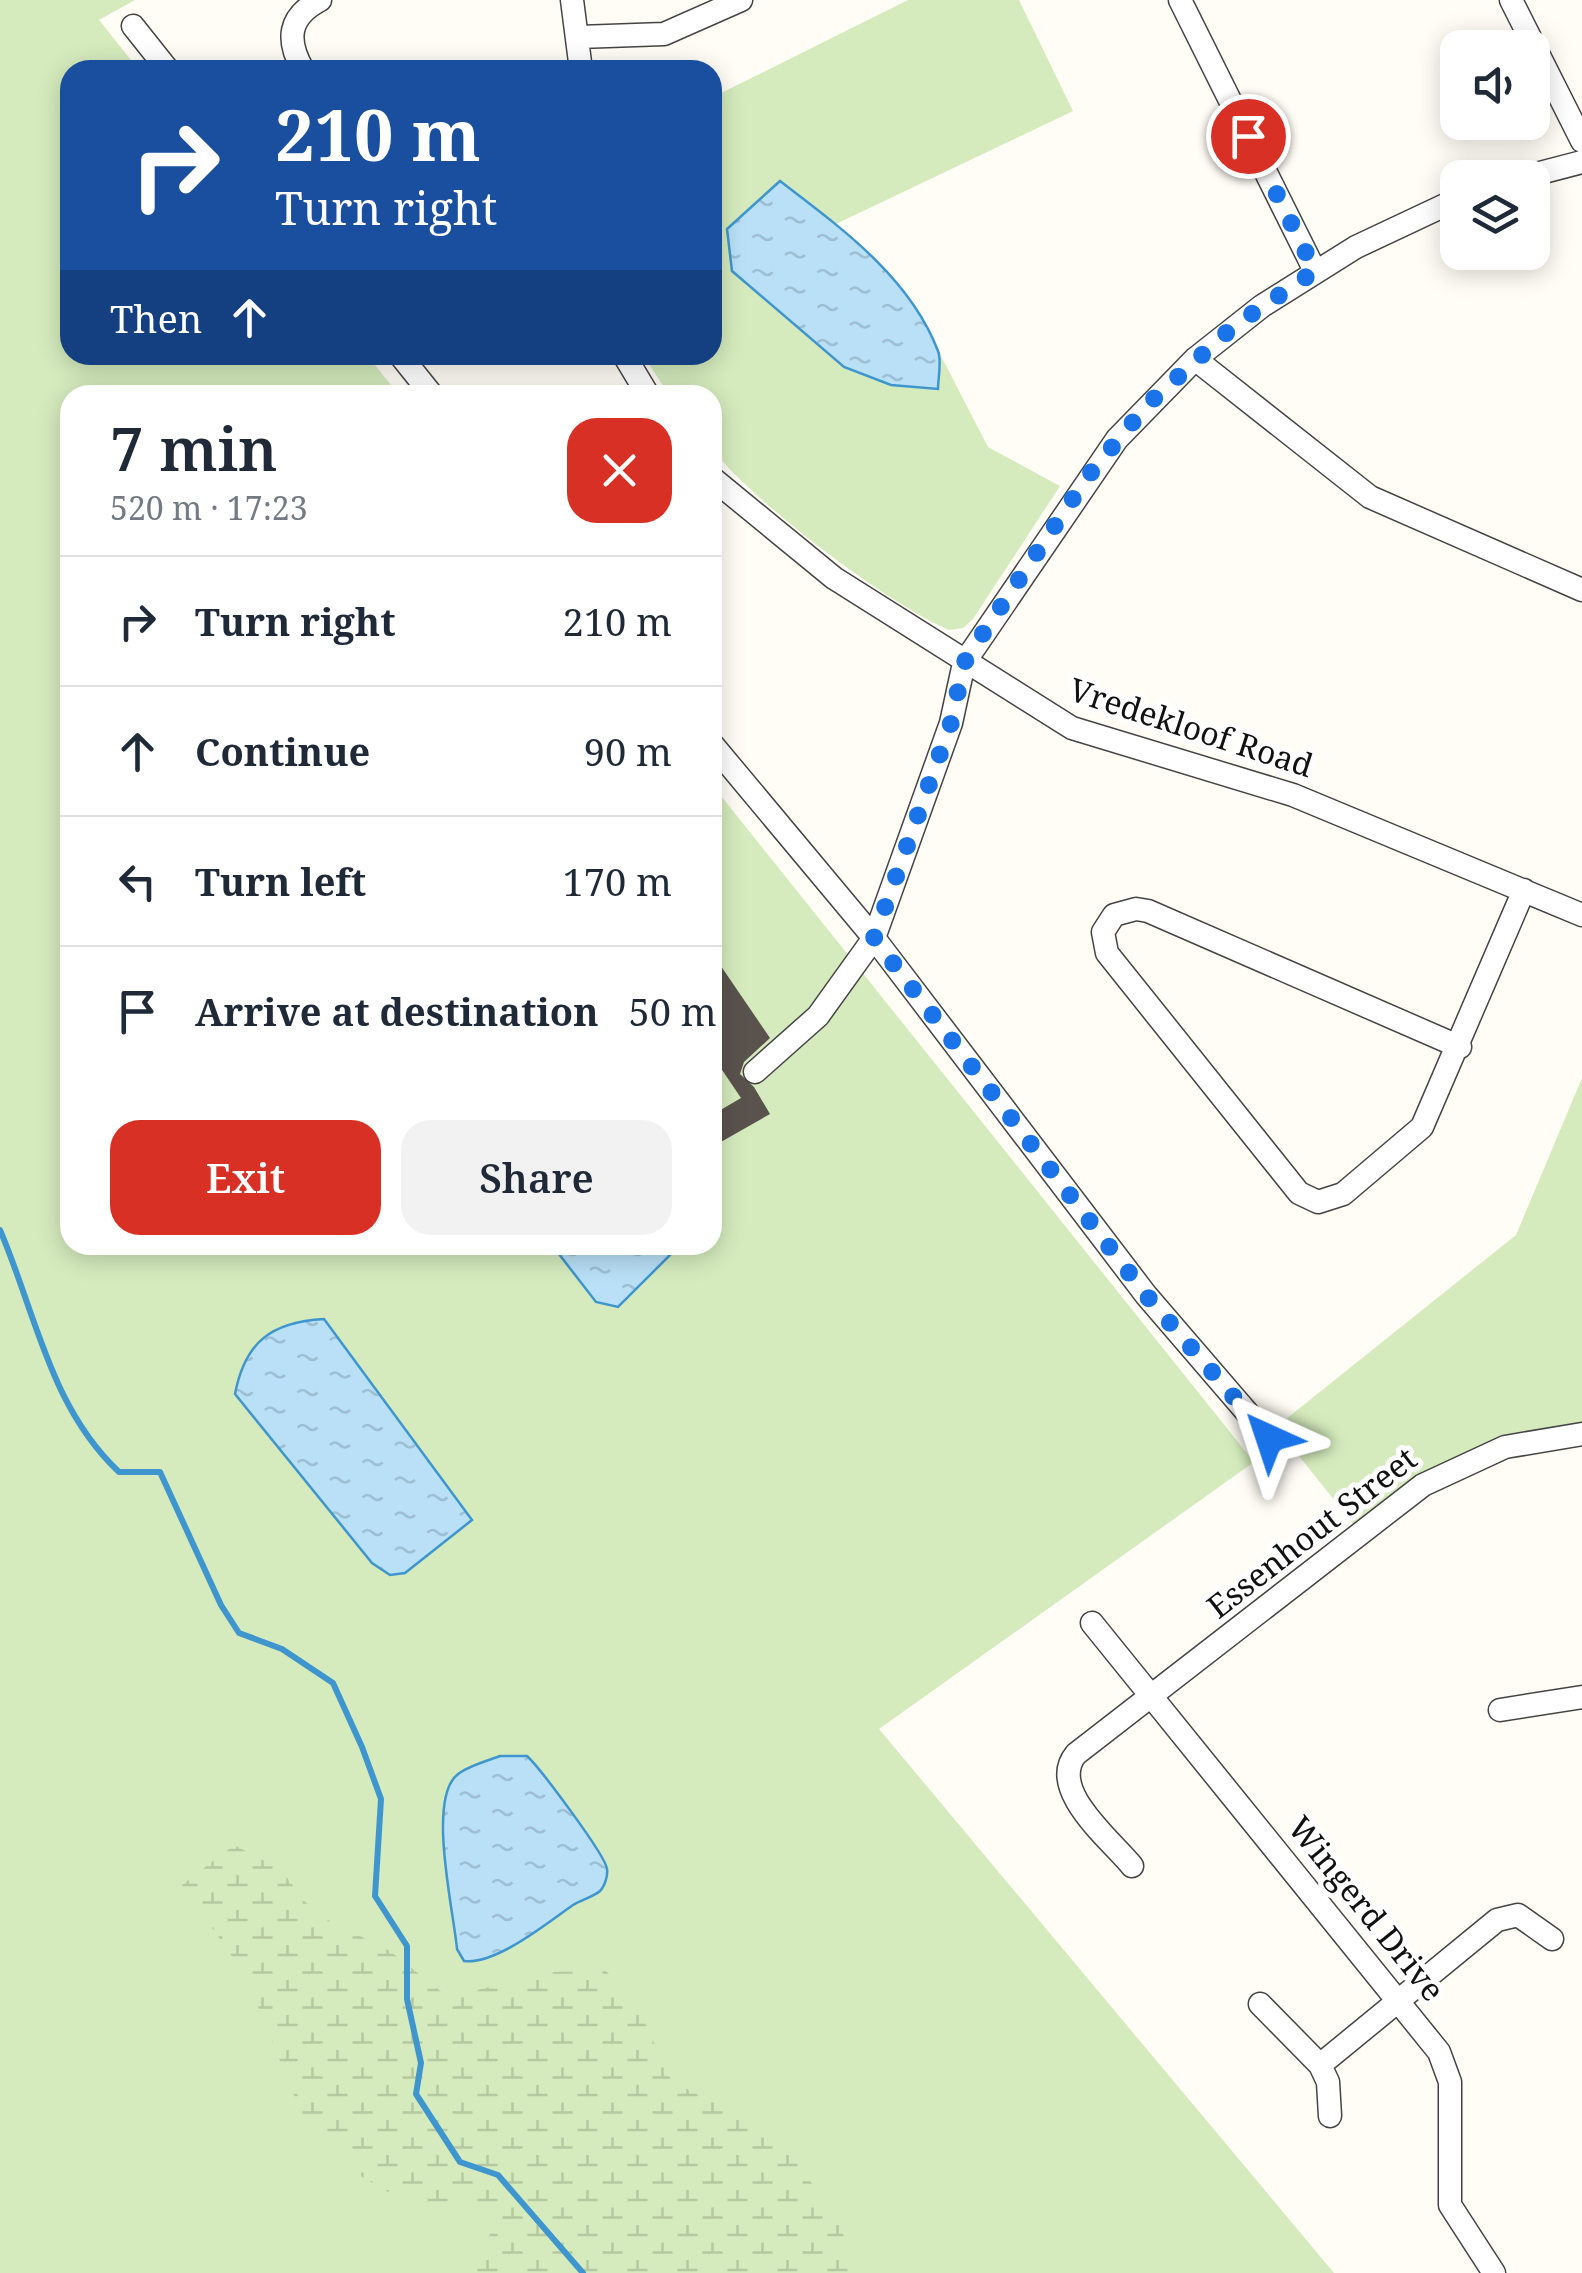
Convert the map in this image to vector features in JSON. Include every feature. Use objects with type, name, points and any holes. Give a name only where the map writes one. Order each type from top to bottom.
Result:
[{"type":"street","points":[[298,60],[290,43],[291,28],[298,15],[320,0]]},
{"type":"street","points":[[572,0],[580,60]]},
{"type":"street","points":[[1180,0],[1315,271]]},
{"type":"street","points":[[1511,0],[1582,141]]},
{"type":"street","points":[[579,38],[664,34],[730,2]]},
{"type":"street","points":[[133,26],[160,60]]},
{"type":"street","points":[[1550,170],[1582,162]]},
{"type":"street","points":[[755,1072],[818,1016],[874,938],[951,723],[964,663],[1088,476],[1148,404],[1195,358],[1315,271],[1440,207]]},
{"type":"street","points":[[1195,358],[1370,497],[1582,590]]},
{"type":"street","points":[[408,365],[424,385]]},
{"type":"street","name":"Vredekloof Road","points":[[722,486],[834,578],[1072,728],[1293,795],[1582,914]]},
{"type":"street","points":[[722,756],[874,938],[1146,1295],[1269,1438]]},
{"type":"street","points":[[1460,1048],[1148,912],[1136,909],[1114,915],[1103,932],[1107,952],[1299,1193],[1318,1202],[1343,1194],[1422,1126],[1460,1048],[1524,890]]},
{"type":"street","name":"Essenhout Street","points":[[1132,1866],[1072,1792],[1066,1772],[1076,1754],[1423,1485],[1505,1447],[1582,1434]]},
{"type":"street","name":"Wingerd Drive","points":[[1092,1623],[1439,2052],[1448,2071],[1450,2205],[1494,2273]]},
{"type":"street","points":[[1500,1710],[1582,1697]]},
{"type":"street","points":[[1320,2064],[1496,1920],[1518,1915],[1552,1939]]},
{"type":"street","points":[[1260,2004],[1320,2064],[1328,2082],[1330,2116]]},
{"type":"green space","points":[[0,0],[135,0],[99,20],[131,60],[60,60],[60,365],[375,365],[391,385],[60,385],[60,1255],[722,1255],[722,797],[1254,1462],[879,1729],[1334,2273],[0,2273]]},
{"type":"green space","points":[[908,0],[1019,0],[1073,111],[836,224],[780,181],[732,271],[844,367],[891,385],[938,389],[940,354],[988,447],[1060,486],[973,619],[963,628],[949,630],[891,598],[823,550],[733,472],[722,460],[722,385],[662,385],[650,365],[722,365],[722,93]]},
{"type":"green space","points":[[1582,1078],[1582,1423],[1516,1436],[1460,1456],[1354,1525],[1276,1427],[1516,1235]]},
{"type":"green space","points":[[234,1845],[280,1869],[314,1913],[390,1951],[448,1997],[553,1972],[606,1971],[634,1999],[672,2082],[776,2131],[837,2220],[860,2273],[475,2273],[496,2218],[477,2203],[429,2216],[361,2176],[302,2115],[245,1975],[182,1885]]},
{"type":"water","points":[[780,181],[871,255],[910,300],[938,351],[938,389],[891,385],[844,367],[732,271],[727,229]]},
{"type":"water","points":[[560,1255],[670,1255],[618,1307],[596,1302]]},
{"type":"water","points":[[324,1319],[472,1520],[405,1573],[390,1575],[372,1563],[235,1394],[246,1361],[263,1338],[289,1325]]},
{"type":"water","points":[[500,1756],[527,1756],[596,1848],[607,1877],[597,1893],[506,1950],[464,1961],[457,1949],[448,1885],[444,1808],[448,1788],[457,1775]]},
{"type":"building","points":[[722,968],[770,1038],[744,1062],[740,1074],[754,1087],[770,1114],[722,1141],[722,1109],[741,1098],[722,1070]]},
{"type":"waterway","points":[[0,1230],[47,1358],[76,1419],[119,1472],[160,1472],[221,1605],[239,1633],[282,1649],[333,1683],[381,1799],[375,1896],[407,1946],[407,1999],[421,2063],[416,2094],[460,2162],[498,2175],[583,2273]]},
{"type":"route","points":[[1248,136],[1315,271],[1234,326],[1148,404],[1088,476],[984,632],[964,663],[951,723],[874,938],[1146,1295],[1269,1438]]}]
